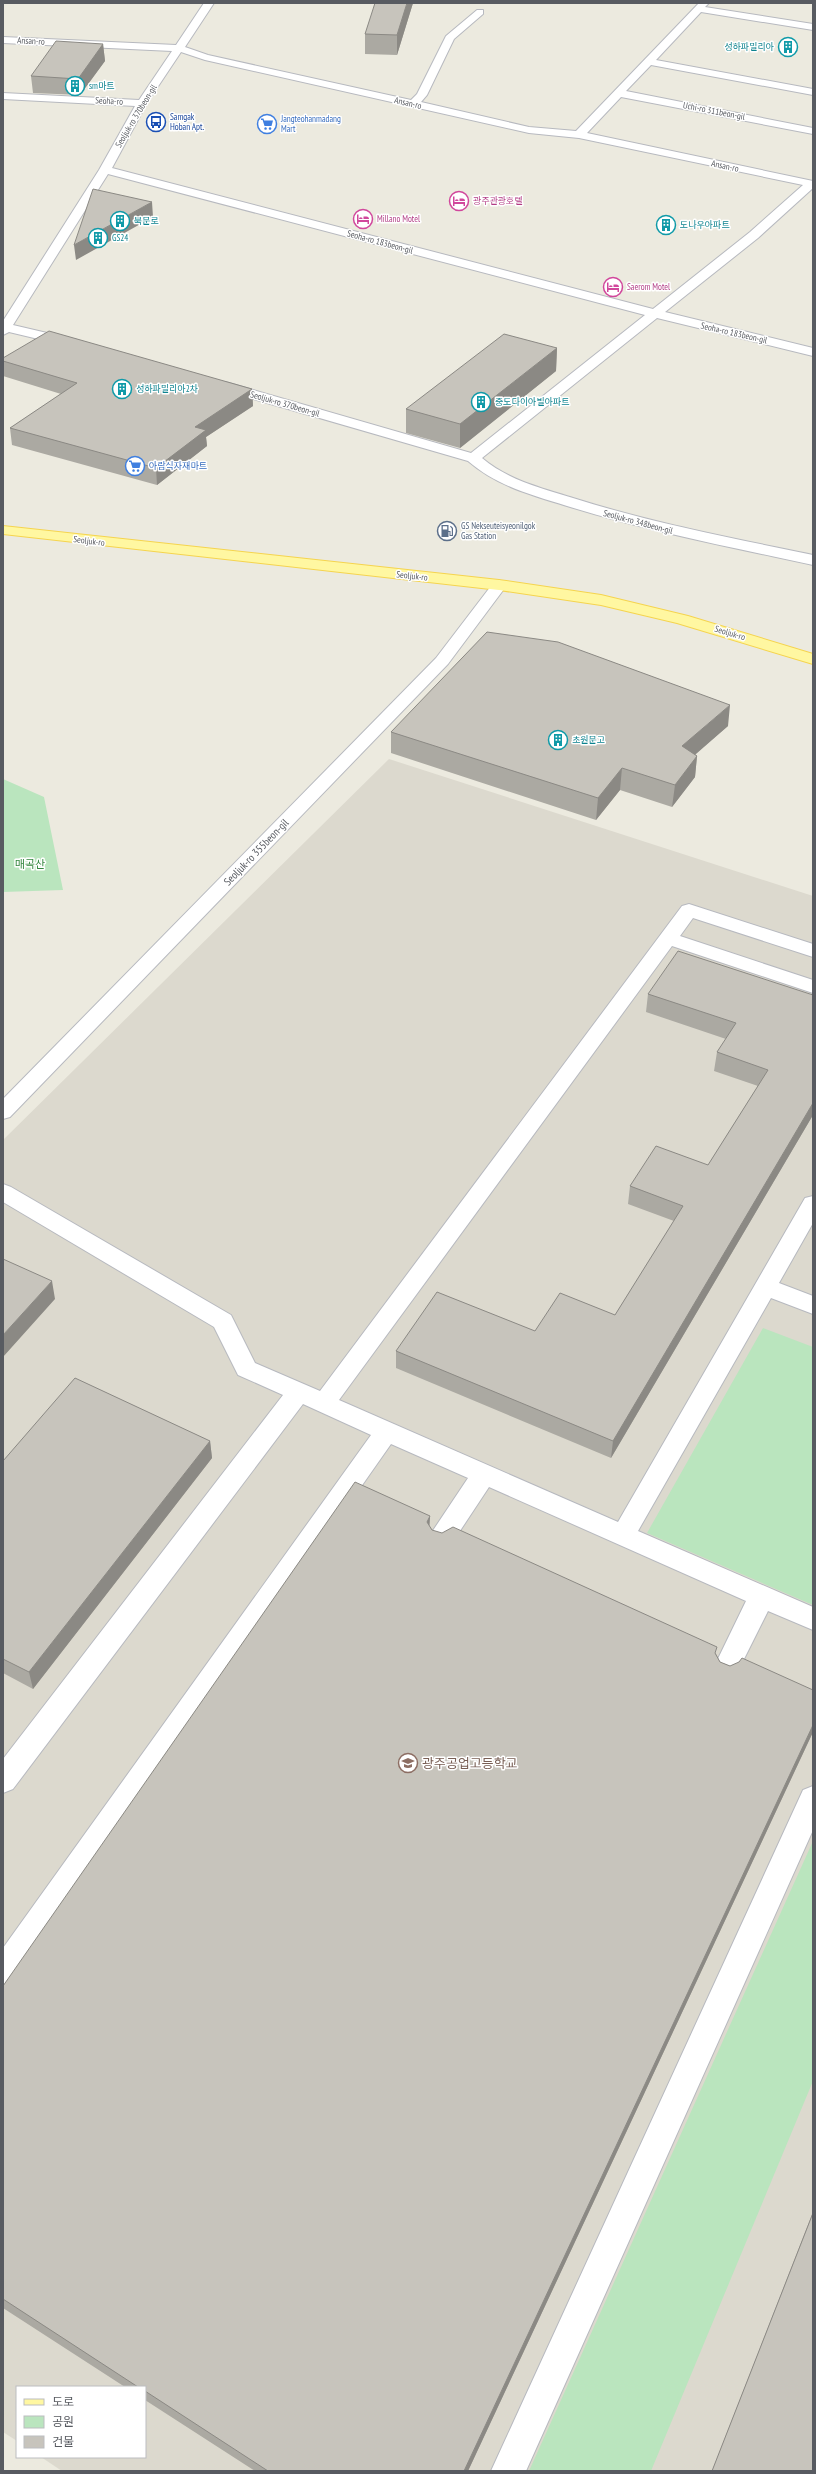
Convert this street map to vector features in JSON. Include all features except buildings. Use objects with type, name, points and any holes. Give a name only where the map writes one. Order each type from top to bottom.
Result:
[{"type":"main road","name":"Seoljuk-ro","points":[[3,530],[132,546],[499,585],[601,600],[682,618],[813,659]]},
{"type":"street","name":"Seoljuk-ro 370beon-gil","points":[[85,347],[40,334],[4,329],[105,170],[142,103],[209,3]]},
{"type":"street","points":[[579,135],[647,61],[701,6],[813,27]]},
{"type":"street","points":[[414,105],[422,95],[450,38],[480,12]]},
{"type":"street","name":"Ansan-ro","points":[[3,40],[179,48],[205,57],[529,130],[579,135],[812,184]]},
{"type":"street","points":[[647,61],[808,91],[813,83]]},
{"type":"street","name":"Uchi-ro 311beon-gil","points":[[618,93],[812,130]]},
{"type":"street","name":"Seoha-ro","points":[[3,96],[142,103]]},
{"type":"street","name":"Seoha-ro 183beon-gil","points":[[105,170],[656,314],[813,352]]},
{"type":"street","name":"Ansan-ro","points":[[656,314],[754,235],[812,184]]},
{"type":"street","points":[[472,458],[656,314]]},
{"type":"street","name":"Seoljuk-ro 370beon-gil","points":[[214,384],[472,458]]},
{"type":"street","name":"Seoljuk-ro 348beon-gil","points":[[472,458],[486,469],[516,484],[627,520],[813,560]]},
{"type":"street","name":"Seoljuk-ro 355beon-gil","points":[[3,1112],[442,661],[499,585]]},
{"type":"street","points":[[324,1403],[689,910],[813,951]]},
{"type":"street","points":[[668,938],[813,987]]},
{"type":"street","points":[[3,1192],[223,1320],[246,1369],[813,1619]]},
{"type":"street","points":[[623,1535],[813,1204]]},
{"type":"street","points":[[766,1287],[813,1305]]},
{"type":"street","points":[[3,1780],[299,1392]]},
{"type":"street","points":[[3,1973],[387,1431]]},
{"type":"street","points":[[441,1539],[484,1474]]},
{"type":"street","points":[[726,1669],[762,1596]]},
{"type":"street","points":[[508,2471],[813,1800]]},
{"type":"shaded area","name":"광주공업고등학교","points":[[389,759],[813,896],[813,2471],[62,2471],[42,2458],[146,2458],[146,2386],[16,2386],[16,2440],[3,2432],[3,1140]]},
{"type":"green space","name":"매곡산","points":[[3,779],[44,797],[63,890],[3,892]]},
{"type":"green space","points":[[763,1328],[813,1347],[813,1605],[647,1533]]},
{"type":"green space","points":[[813,1841],[813,2081],[651,2471],[529,2471]]},
{"type":"place","name":"성하파밀리아","points":[[788,47]]},
{"type":"place","name":"sm마트","points":[[75,86]]},
{"type":"place","name":"Samgak Hoban Apt.","points":[[156,122]]},
{"type":"place","name":"Jangteohanmadang Mart","points":[[267,124]]},
{"type":"place","name":"광주관광호텔","points":[[459,201]]},
{"type":"place","name":"Millano Motel","points":[[363,219]]},
{"type":"place","name":"북문로","points":[[120,221]]},
{"type":"place","name":"도나우아파트","points":[[666,225]]},
{"type":"place","name":"GS24","points":[[98,238]]},
{"type":"place","name":"Saerom Motel","points":[[613,287]]},
{"type":"place","name":"성하파밀리아2차","points":[[122,389]]},
{"type":"place","name":"중도다이아빌아파트","points":[[481,402]]},
{"type":"place","name":"아람식자재마트","points":[[135,466]]},
{"type":"place","name":"GS Nekseuteisyeonilgok Gas Station","points":[[447,531]]},
{"type":"place","name":"초원문고","points":[[558,740]]},
{"type":"place","name":"광주공업고등학교","points":[[408,1763]]}]
